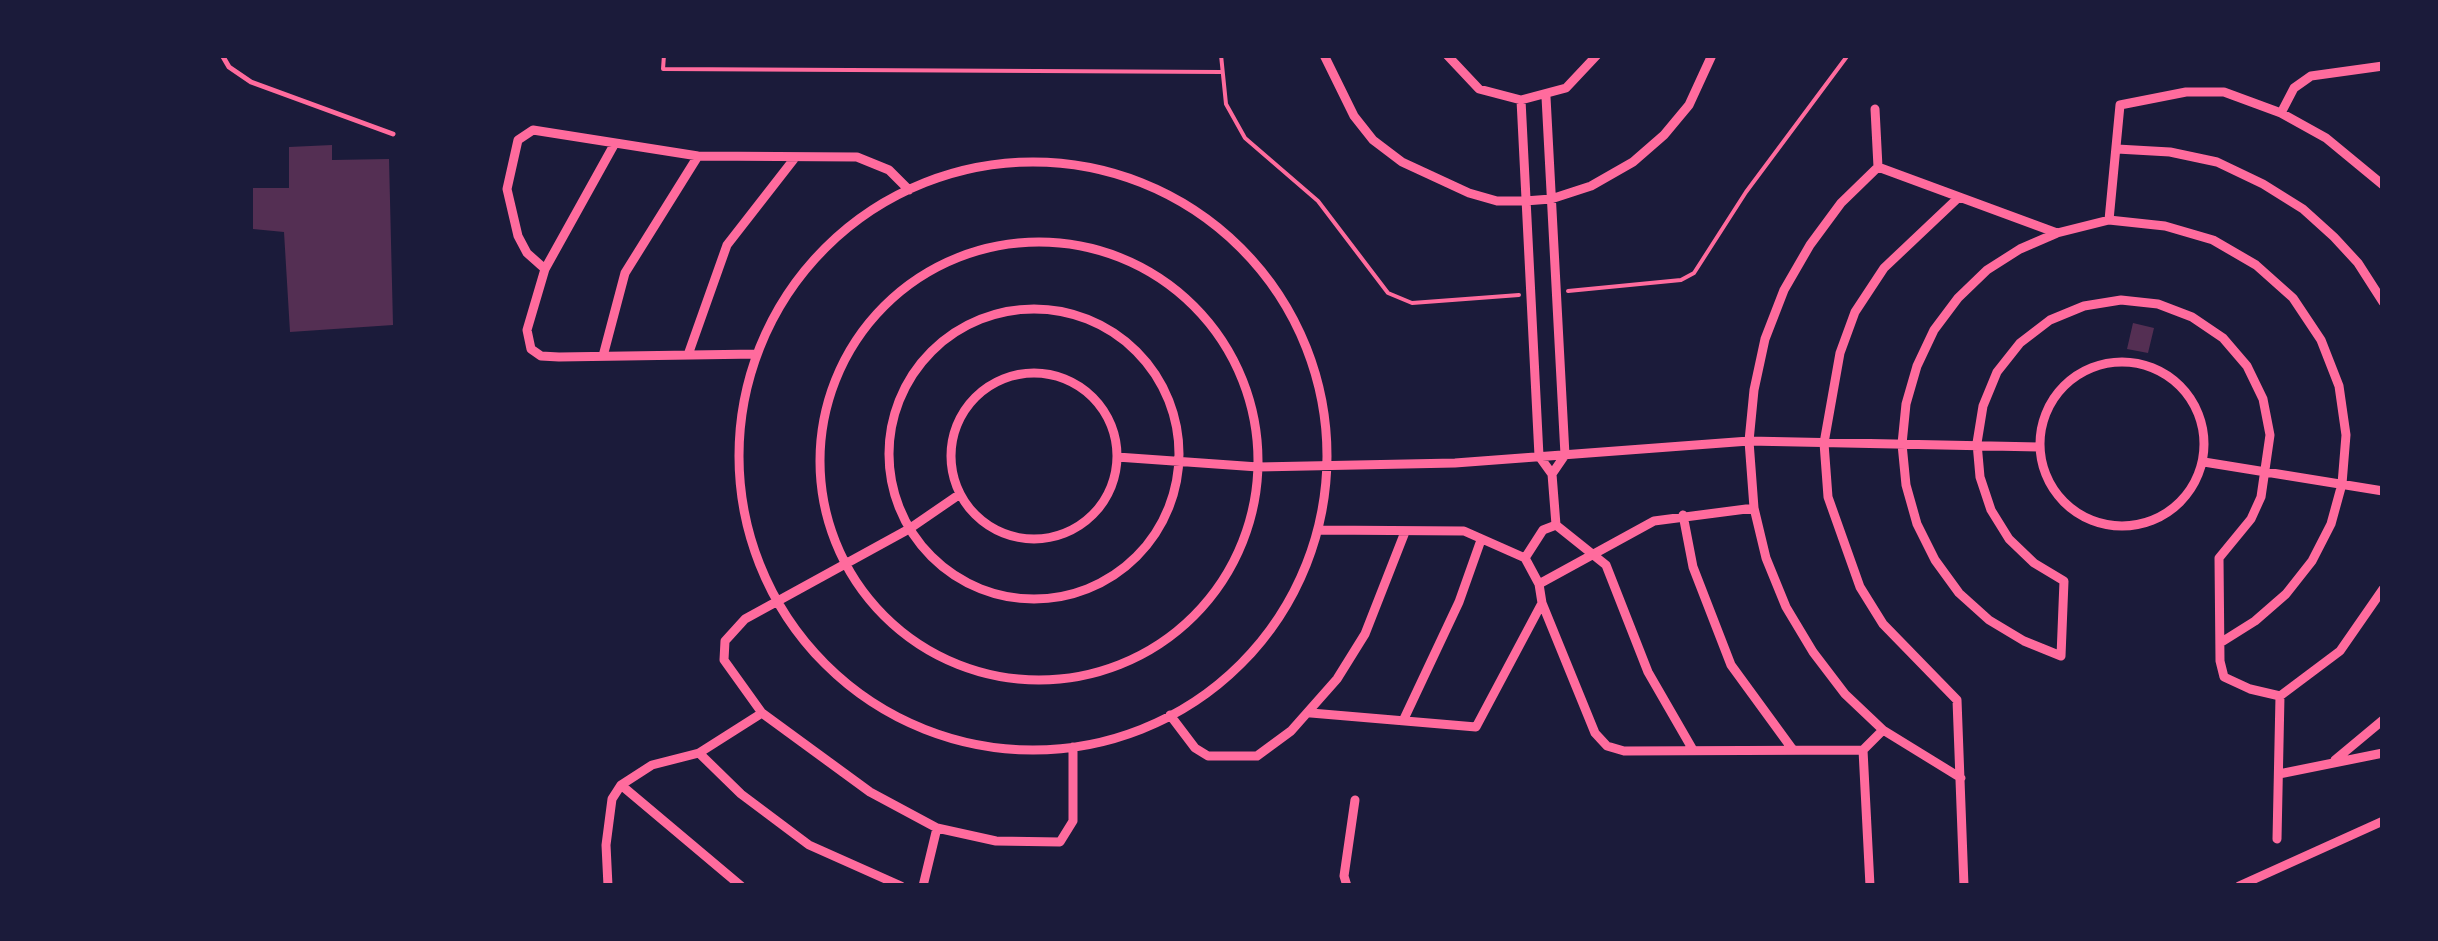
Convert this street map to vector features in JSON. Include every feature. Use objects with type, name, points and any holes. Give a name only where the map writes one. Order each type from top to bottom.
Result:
[{"type":"street","points":[[1324,55],[1354,116],[1373,140],[1402,162],[1469,193],[1497,201],[1551,200],[1614,175],[1664,135],[1689,105],[1712,55]]},
{"type":"street","points":[[1447,55],[1479,89],[1521,100],[1546,97],[1575,81],[1597,55]]},
{"type":"street","points":[[2281,113],[2294,88],[2311,76],[2383,66]]},
{"type":"street","points":[[2370,68],[2383,79]]},
{"type":"street","points":[[2109,220],[2118,110],[2124,102],[2186,92],[2224,92],[2281,113],[2326,138],[2383,185]]},
{"type":"street","points":[[1546,97],[1565,455],[1552,474]]},
{"type":"street","points":[[1521,100],[1539,456],[1552,474],[1556,526],[1606,565],[1648,672],[1693,750]]},
{"type":"street","points":[[1875,109],[1878,167],[1841,204],[1810,245],[1784,290],[1754,390],[1749,441],[1754,508],[1766,558],[1786,608],[1834,680],[1883,730],[1961,778]]},
{"type":"street","points":[[545,269],[526,252],[518,236],[507,189],[518,140],[533,130],[698,156],[857,157],[889,170],[909,190]]},
{"type":"street","points":[[615,143],[545,269],[527,330],[532,349],[546,357],[757,354]]},
{"type":"street","points":[[2116,149],[2170,152],[2217,162],[2263,184],[2303,209],[2334,237],[2358,263],[2383,302]]},
{"type":"street","points":[[603,356],[625,273],[698,156]]},
{"type":"street","points":[[689,352],[728,244],[794,159]]},
{"type":"street","points":[[1046,162],[1122,175],[1190,206],[1249,254],[1293,316],[1320,386],[1328,462],[1318,530],[1294,590],[1248,656],[1212,689],[1170,715],[1128,734],[1073,747],[1004,748],[965,742],[891,714],[827,668],[774,602],[747,527],[740,486],[744,401],[757,354],[788,293],[811,264],[867,214],[909,190],[970,168],[1046,162]]},
{"type":"street","points":[[1878,167],[2057,233]]},
{"type":"street","points":[[1958,198],[1884,268],[1856,312],[1840,353],[1824,443],[1828,498],[1860,587],[1883,624],[1957,700],[1964,886]]},
{"type":"street","points":[[2220,643],[2256,622],[2286,594],[2312,561],[2330,524],[2342,484],[2346,435],[2339,386],[2321,340],[2292,298],[2256,265],[2213,240],[2165,226],[2109,220],[2057,233],[2004,260],[1958,298],[1917,366],[1906,404],[1902,444],[1906,484],[1917,524],[1951,582],[1989,620],[2062,656],[2064,581],[2034,564],[2000,525],[1980,478],[1976,443],[1982,406],[1997,372],[2020,343],[2050,320],[2084,306],[2139,302],[2192,316],[2223,338],[2247,366],[2263,399],[2270,435],[2268,472],[2251,519],[2219,558],[2220,643],[2224,677],[2250,689],[2280,696]]},
{"type":"street","points":[[1035,242],[1099,250],[1144,268],[1184,295],[1225,344],[1240,372],[1251,403],[1258,467],[1249,520],[1222,582],[1196,613],[1165,639],[1130,660],[1091,673],[1051,679],[1010,678],[971,669],[934,653],[900,630],[871,602],[845,564],[825,510],[820,445],[825,413],[848,353],[866,326],[914,282],[942,265],[1003,245],[1035,242]]},
{"type":"street","points":[[1056,310],[1108,328],[1130,344],[1164,387],[1174,412],[1179,460],[1172,502],[1155,534],[1116,573],[1066,596],[1030,600],[994,594],[946,569],[909,530],[890,478],[888,452],[900,398],[930,353],[951,335],[1002,313],[1056,310]]},
{"type":"street","points":[[2130,363],[2166,374],[2186,390],[2199,412],[2205,436],[2204,462],[2195,484],[2161,518],[2114,527],[2070,510],[2054,492],[2039,447],[2042,422],[2070,380],[2093,367],[2130,363]]},
{"type":"street","points":[[1049,374],[1086,391],[1110,424],[1117,458],[1112,485],[1101,504],[1069,530],[1028,539],[997,530],[972,512],[960,494],[952,465],[954,434],[974,399],[1008,377],[1049,374]]},
{"type":"street","points":[[1117,458],[1258,467],[1328,462],[1455,463],[1749,441],[2039,447]]},
{"type":"street","points":[[2204,462],[2383,491]]},
{"type":"street","points":[[960,494],[909,530],[745,619],[725,641],[724,660],[762,712],[870,792],[937,828],[996,841],[1060,842],[1073,821],[1073,747]]},
{"type":"street","points":[[1538,584],[1639,527],[1683,515],[1754,508]]},
{"type":"street","points":[[1683,515],[1692,567],[1716,633],[1760,709],[1794,750]]},
{"type":"street","points":[[1524,558],[1543,530],[1556,526]]},
{"type":"street","points":[[1318,530],[1454,530],[1524,558],[1538,584],[1542,603],[1596,733],[1606,746],[1624,751],[1863,750],[1883,730]]},
{"type":"street","points":[[1170,715],[1194,748],[1226,758],[1256,756],[1311,713],[1365,634],[1405,532]]},
{"type":"street","points":[[1403,720],[1459,602],[1481,540]]},
{"type":"street","points":[[2280,696],[2340,651],[2383,589]]},
{"type":"street","points":[[1311,713],[1476,726],[1542,603]]},
{"type":"street","points":[[2277,838],[2280,696]]},
{"type":"street","points":[[608,886],[606,845],[612,799],[622,786],[652,765],[699,753],[762,712]]},
{"type":"street","points":[[2330,763],[2383,720]]},
{"type":"street","points":[[1863,750],[1870,886]]},
{"type":"street","points":[[699,753],[740,794],[809,845],[901,886]]},
{"type":"street","points":[[2279,774],[2383,754]]},
{"type":"street","points":[[622,786],[740,886]]},
{"type":"street","points":[[1347,886],[1344,876],[1355,800]]},
{"type":"street","points":[[2239,886],[2383,821]]},
{"type":"street","points":[[923,886],[937,828]]},
{"type":"lane","points":[[222,55],[228,67],[251,82],[392,134]]},
{"type":"path","points":[[664,55],[663,69],[1222,72]]},
{"type":"path","points":[[1221,55],[1231,119],[1245,138],[1318,202],[1388,293],[1412,303],[1530,294]]},
{"type":"path","points":[[1556,292],[1681,280],[1694,273],[1756,178],[1848,55]]},
{"type":"building","points":[[332,145],[332,160],[389,159],[393,325],[290,332],[284,232],[253,229],[253,188],[289,188],[289,147]]},
{"type":"building","points":[[2133,323],[2154,328],[2148,353],[2127,349]]}]
